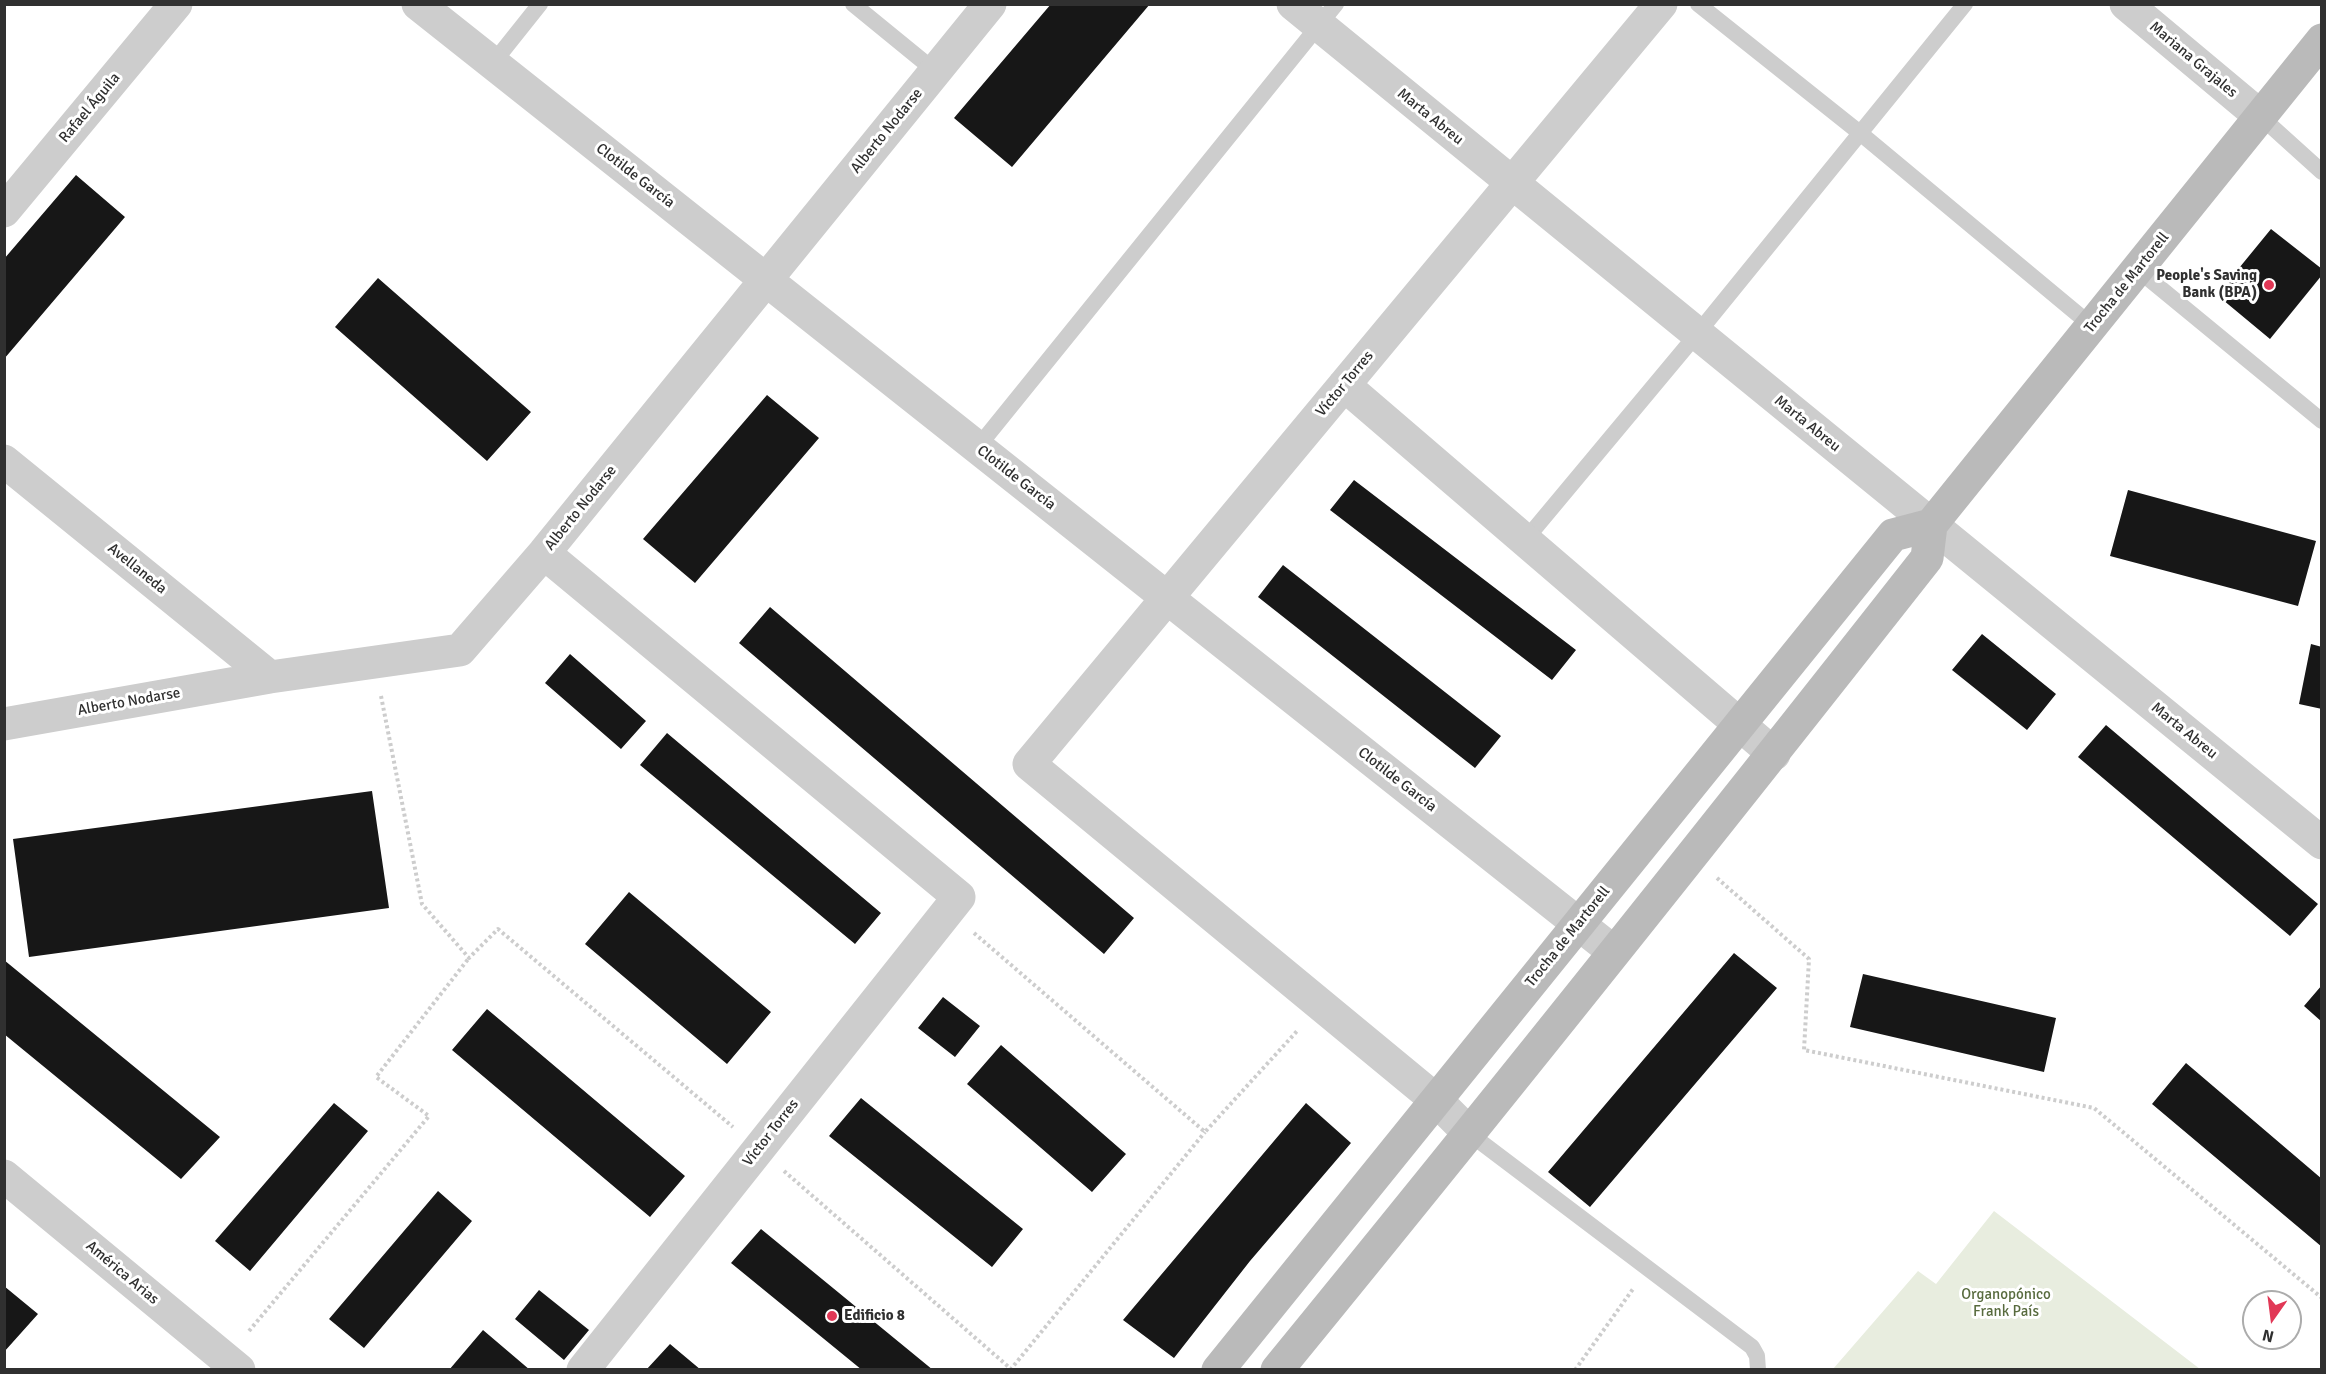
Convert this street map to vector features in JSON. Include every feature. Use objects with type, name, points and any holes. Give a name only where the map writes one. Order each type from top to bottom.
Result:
[{"type":"street","name":"Rafael Águila","points":[[4,211],[176,4]]},
{"type":"street","name":"Clotilde García","points":[[418,4],[1614,952]]},
{"type":"street","name":"Alberto Nodarse","points":[[4,724],[270,677],[375,664],[460,650],[544,553],[990,4]]},
{"type":"street","name":"Marta Abreu","points":[[1293,4],[1328,15],[1512,184],[2322,843]]},
{"type":"street","name":"Víctor Torres","points":[[1321,1005],[1029,764],[1661,4]]},
{"type":"street","name":"Mariana Grajales","points":[[2126,4],[2260,116]]},
{"type":"street","name":"Trocha de Martorell","points":[[1218,1370],[1893,535],[1931,525],[2322,40]]},
{"type":"street","points":[[1344,385],[1774,753]]},
{"type":"street","name":"Avellaneda","points":[[4,461],[270,677]]},
{"type":"street","points":[[1277,1370],[1470,1134],[1927,558],[1931,525]]},
{"type":"street","points":[[544,553],[953,903]]},
{"type":"street","name":"Víctor Torres","points":[[583,1370],[953,903]]},
{"type":"street","points":[[1321,1005],[1436,1100],[1470,1134]]},
{"type":"street","name":"América Arias","points":[[4,1176],[233,1364]]},
{"type":"lane","points":[[493,63],[540,4]]},
{"type":"lane","points":[[853,4],[935,71]]},
{"type":"lane","points":[[1698,4],[1860,133],[2092,326]]},
{"type":"lane","points":[[1526,540],[1965,4]]},
{"type":"lane","points":[[977,448],[1328,15]]},
{"type":"lane","points":[[2260,116],[2322,172]]},
{"type":"lane","points":[[2137,269],[2322,421]]},
{"type":"lane","points":[[1470,1134],[1752,1347],[1757,1356],[1758,1370]]},
{"type":"path","points":[[375,664],[422,904],[469,958]]},
{"type":"path","points":[[1692,856],[1809,959],[1804,1050],[2094,1108],[2322,1298]]},
{"type":"path","points":[[953,903],[1205,1132]]},
{"type":"path","points":[[233,1364],[429,1116],[376,1077],[469,958],[498,929],[758,1148],[1011,1370],[1205,1132],[1321,1005]]},
{"type":"path","points":[[1575,1370],[1647,1268]]},
{"type":"green space","name":"Organopónico Frank País","points":[[1994,1211],[2200,1369],[1833,1369],[1918,1271],[1936,1284]]},
{"type":"building","points":[[1051,4],[1150,4],[1012,167],[954,118]]},
{"type":"building","points":[[76,175],[125,217],[4,359],[4,259]]},
{"type":"building","name":"People's Saving Bank (BPA)","points":[[2271,229],[2322,269],[2322,275],[2270,339],[2217,295]]},
{"type":"building","points":[[378,278],[531,412],[487,461],[335,327]]},
{"type":"building","points":[[767,395],[819,438],[695,583],[643,539]]},
{"type":"building","points":[[1354,480],[1576,650],[1552,680],[1330,510]]},
{"type":"building","points":[[2128,490],[2316,541],[2298,606],[2110,556]]},
{"type":"building","points":[[1283,565],[1501,736],[1475,768],[1258,597]]},
{"type":"building","points":[[770,607],[1134,918],[1104,954],[739,643]]},
{"type":"building","points":[[1982,634],[2056,694],[2027,730],[1952,670]]},
{"type":"building","points":[[2311,644],[2322,647],[2322,709],[2299,704]]},
{"type":"building","points":[[570,654],[646,721],[621,749],[545,683]]},
{"type":"building","points":[[2106,725],[2318,904],[2290,936],[2078,757]]},
{"type":"building","points":[[667,733],[881,913],[855,944],[640,765]]},
{"type":"building","points":[[372,791],[389,908],[29,957],[13,839]]},
{"type":"building","points":[[629,892],[771,1012],[727,1064],[585,944]]},
{"type":"building","points":[[1734,953],[1777,988],[1590,1207],[1548,1172]]},
{"type":"building","points":[[4,960],[220,1137],[181,1179],[4,1034]]},
{"type":"building","points":[[1863,974],[2056,1018],[2044,1072],[1850,1027]]},
{"type":"building","points":[[2322,985],[2322,1022],[2304,1006]]},
{"type":"building","points":[[943,997],[980,1026],[955,1057],[918,1028]]},
{"type":"building","points":[[487,1009],[685,1176],[650,1217],[452,1050]]},
{"type":"building","points":[[1001,1045],[1126,1154],[1092,1192],[967,1084]]},
{"type":"building","points":[[2186,1063],[2322,1179],[2322,1247],[2152,1104]]},
{"type":"building","points":[[861,1098],[1023,1229],[992,1267],[829,1136]]},
{"type":"building","points":[[334,1103],[368,1131],[250,1271],[215,1241]]},
{"type":"building","points":[[1306,1103],[1351,1143],[1250,1261],[1174,1358],[1123,1320]]},
{"type":"building","points":[[438,1191],[472,1221],[364,1348],[329,1319]]},
{"type":"building","name":"Edificio 8","points":[[761,1229],[933,1370],[862,1370],[731,1263]]},
{"type":"building","points":[[4,1286],[38,1314],[4,1352]]},
{"type":"building","points":[[539,1290],[589,1330],[564,1360],[515,1319]]},
{"type":"building","points":[[483,1330],[530,1370],[449,1370]]},
{"type":"building","points":[[670,1344],[701,1370],[646,1370]]},
{"type":"place","name":"People's Saving Bank (BPA)","points":[[2269,285]]},
{"type":"place","name":"Edificio 8","points":[[832,1316]]}]
